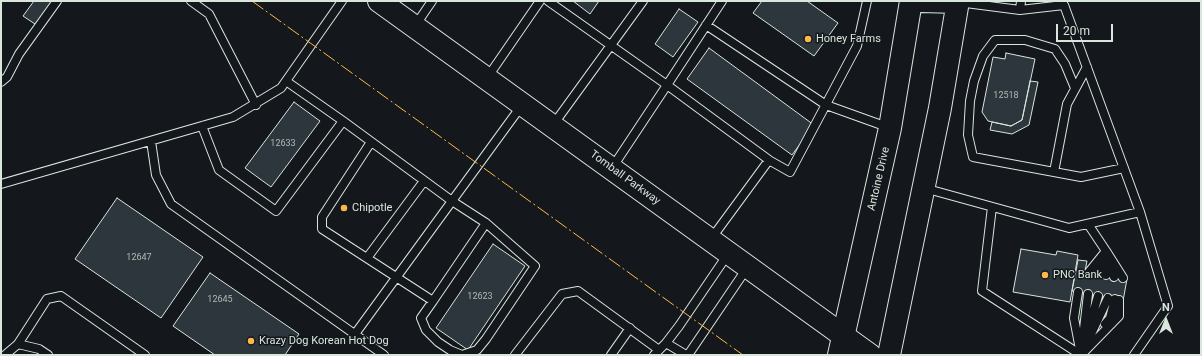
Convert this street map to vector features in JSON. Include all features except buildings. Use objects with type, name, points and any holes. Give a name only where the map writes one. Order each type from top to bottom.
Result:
[{"type":"main road","name":"Tomball Parkway","points":[[380,1],[748,267],[841,345],[870,355]]},
{"type":"main road","name":"Antoine Drive","points":[[841,345],[890,128],[911,1]]},
{"type":"main road","points":[[889,355],[924,188],[958,2],[921,1]]},
{"type":"lane","points":[[1,82],[7,77],[19,54],[57,1]]},
{"type":"lane","points":[[191,1],[209,14],[256,105]]},
{"type":"lane","points":[[1,184],[233,117],[256,105],[281,88],[342,1]]},
{"type":"lane","points":[[415,26],[432,1]]},
{"type":"lane","points":[[487,78],[540,1]]},
{"type":"lane","points":[[548,1],[667,85],[767,159],[790,172],[857,46],[867,1]]},
{"type":"lane","points":[[552,126],[642,1]]},
{"type":"lane","points":[[612,169],[722,1]]},
{"type":"lane","points":[[1020,10],[1021,1]]},
{"type":"lane","points":[[958,2],[1020,10],[1064,4],[1140,212],[1168,306],[1134,355]]},
{"type":"lane","points":[[706,25],[826,105],[890,128]]},
{"type":"lane","points":[[1075,88],[1065,64],[1055,49],[1025,40],[995,40],[983,56],[974,81],[970,101],[968,134],[973,157],[1081,177],[1124,168]]},
{"type":"lane","points":[[1054,172],[1067,104],[1087,67]]},
{"type":"lane","points":[[286,81],[452,201],[486,223],[535,266],[486,340],[477,350],[462,354],[450,350],[438,342],[426,330],[421,318],[486,223]]},
{"type":"lane","points":[[354,334],[522,104]]},
{"type":"lane","points":[[202,126],[219,170],[276,211],[342,121]]},
{"type":"lane","points":[[151,141],[156,175],[171,204],[384,355]]},
{"type":"lane","points":[[372,142],[322,217],[322,229],[433,301]]},
{"type":"lane","points":[[710,240],[769,160],[767,159]]},
{"type":"lane","points":[[366,258],[424,181]]},
{"type":"lane","points":[[924,188],[1069,228],[1140,212]]},
{"type":"lane","points":[[992,207],[982,291],[1081,355]]},
{"type":"lane","points":[[1088,224],[1106,251],[1112,276],[1106,251]]},
{"type":"lane","points":[[1089,272],[1106,251]]},
{"type":"lane","points":[[515,355],[562,294],[578,291],[630,328],[656,352],[666,343],[729,253]]},
{"type":"lane","points":[[666,343],[687,355],[748,267]]},
{"type":"lane","points":[[1078,292],[1074,318],[1081,355],[1088,294]]},
{"type":"lane","points":[[5,355],[18,344],[47,299],[61,296],[145,355]]},
{"type":"lane","points":[[1081,355],[1098,296]]},
{"type":"lane","points":[[1114,299],[1119,316],[1081,355],[1114,299]]},
{"type":"lane","points":[[611,355],[630,328]]},
{"type":"lane","points":[[18,344],[39,349],[48,355]]},
{"type":"power","points":[[252,1],[743,355]]},
{"type":"place","name":"Honey Farms","points":[[808,39]]},
{"type":"place","name":"Chipotle","points":[[344,208]]},
{"type":"place","name":"PNC Bank","points":[[1045,275]]},
{"type":"place","name":"Krazy Dog Korean Hot Dog","points":[[251,341]]}]
